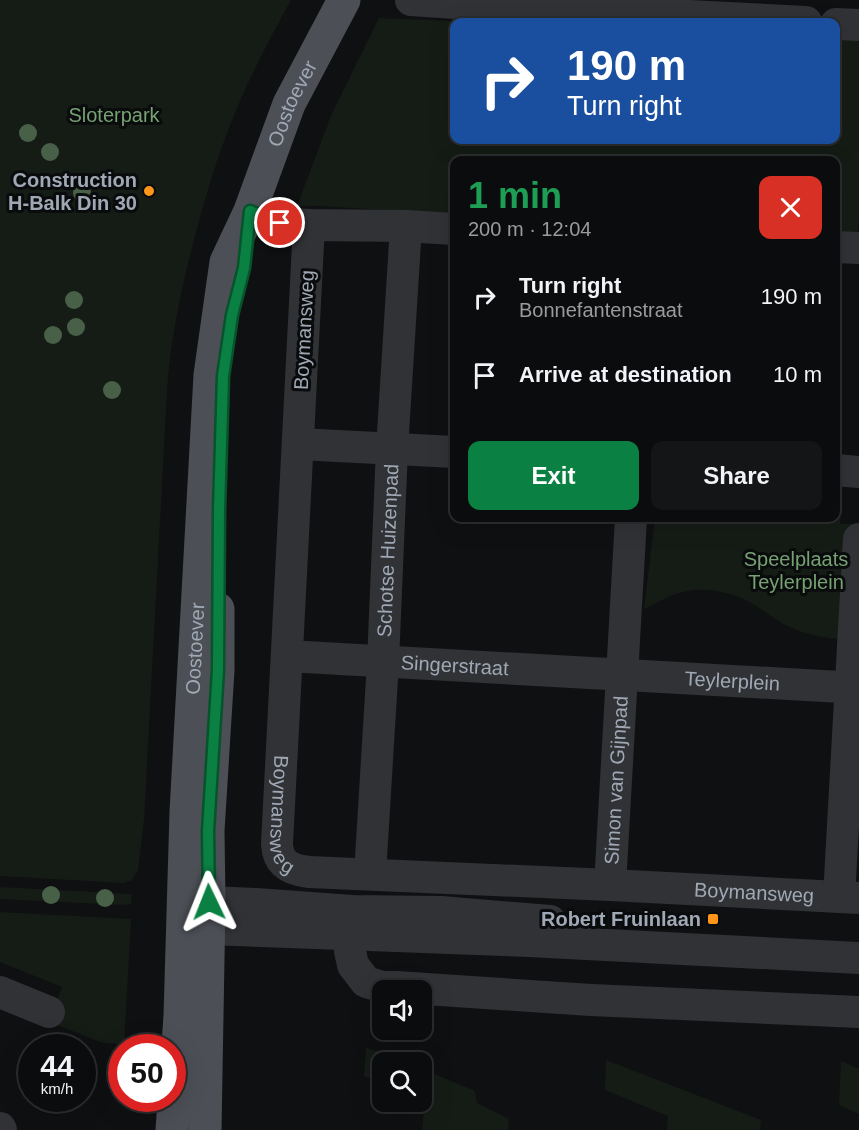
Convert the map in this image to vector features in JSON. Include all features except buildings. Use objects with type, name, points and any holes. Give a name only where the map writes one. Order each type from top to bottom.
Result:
[{"type":"main road","name":"Oostoever","points":[[200,915],[208,831],[218,670],[223,376],[232,315],[244,268],[250,211],[289,104],[344,0]]},
{"type":"main road","points":[[172,1130],[180,1016],[200,915]]},
{"type":"main road","points":[[200,915],[205,1130]]},
{"type":"street","points":[[411,0],[731,18]]},
{"type":"street","points":[[840,24],[859,25]]},
{"type":"street","points":[[250,211],[280,223],[450,229]]},
{"type":"street","name":"Boymansweg","points":[[309,225],[277,844],[279,857],[285,864],[303,871],[849,897]]},
{"type":"street","name":"Schotse Huizenpad","points":[[370,874],[406,226]]},
{"type":"street","points":[[840,247],[859,248]]},
{"type":"street","points":[[299,444],[450,452]]},
{"type":"street","points":[[840,470],[859,472]]},
{"type":"street","points":[[622,675],[631,522]]},
{"type":"street","points":[[849,897],[859,539]]},
{"type":"street","name":"Singerstraat","points":[[287,656],[622,675]]},
{"type":"street","name":"Teylerplein","points":[[622,675],[855,687]]},
{"type":"street","name":"Simon van Gijnpad","points":[[610,885],[622,675]]},
{"type":"street","points":[[200,915],[256,904],[352,922],[517,941],[859,958]]},
{"type":"street","points":[[352,922],[441,912],[526,920],[859,938]]},
{"type":"street","points":[[352,922],[350,951],[353,965],[366,982],[383,987],[591,1000],[859,1012]]},
{"type":"street","points":[[0,992],[49,1012]]},
{"type":"green space","name":"Sloterpark","points":[[0,0],[291,0],[249,81],[222,147],[201,214],[178,309],[167,391],[144,820],[138,870],[132,880],[124,883],[0,876]]},
{"type":"green space","points":[[379,18],[450,21],[450,144],[840,144],[840,39],[859,41],[857,240],[840,238],[840,156],[450,156],[450,214],[297,206],[332,113]]},
{"type":"green space","name":"Speelplaats Teylerplein","points":[[840,511],[841,511],[840,524],[855,524],[840,639],[827,638],[796,629],[781,623],[749,602],[712,590],[678,593],[644,609],[655,522],[840,522]]},
{"type":"green space","points":[[0,887],[132,894],[131,904],[123,905],[0,899]]},
{"type":"green space","points":[[0,912],[131,919],[125,1034],[108,1034],[108,1043],[103,1043],[96,1040],[96,1034],[80,1034],[52,1023],[62,987],[0,962]]},
{"type":"green space","points":[[366,1047],[378,1052],[372,1052],[372,1079],[364,1076]]},
{"type":"green space","points":[[606,1060],[761,1120],[760,1130],[667,1130],[668,1116],[605,1090]]},
{"type":"green space","points":[[841,1061],[859,1069],[859,1114],[839,1105]]},
{"type":"green space","points":[[432,1073],[475,1091],[477,1103],[509,1119],[508,1130],[422,1130],[424,1112],[432,1112]]},
{"type":"place","name":"Construction H-Balk Din 30","points":[[149,191]]},
{"type":"place","name":"Robert Fruinlaan","points":[[713,919]]},
{"type":"route","points":[[209,902],[207,852],[218,670],[223,376],[232,315],[244,268],[250,211],[280,223]]}]
